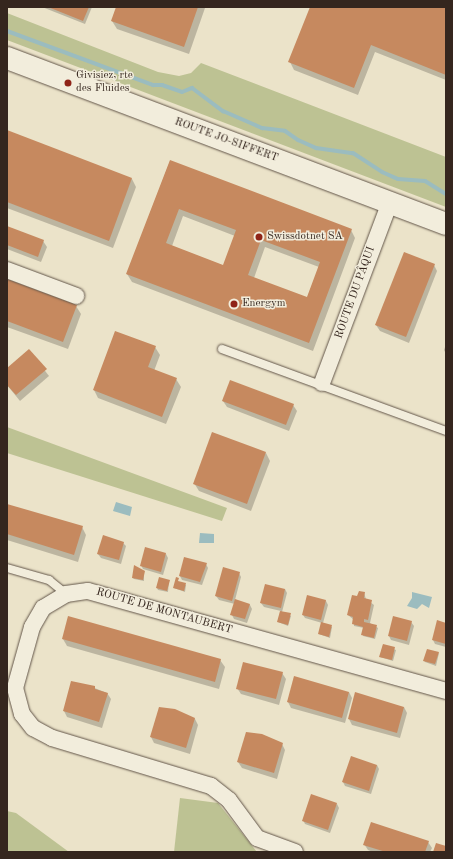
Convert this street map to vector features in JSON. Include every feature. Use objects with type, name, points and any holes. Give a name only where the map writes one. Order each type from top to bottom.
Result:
[{"type":"street","name":"ROUTE JO-SIFFERT","points":[[7,58],[446,224]]},
{"type":"street","name":"ROUTE DU PÂQUI","points":[[322,383],[390,202]]},
{"type":"street","points":[[7,270],[76,296]]},
{"type":"street","name":"ROUTE DE MONTAUBERT","points":[[295,852],[257,838],[229,800],[211,786],[40,734],[26,720],[19,707],[15,688],[32,627],[50,602],[66,594],[88,591],[446,691]]},
{"type":"lane","points":[[222,349],[322,383],[446,431]]},
{"type":"lane","points":[[7,568],[49,580],[66,594]]},
{"type":"green space","points":[[7,13],[158,72],[179,76],[191,73],[201,63],[446,157],[446,207],[7,40]]},
{"type":"green space","points":[[7,427],[227,508],[222,521],[7,453]]},
{"type":"green space","points":[[180,798],[218,803],[257,852],[174,852]]},
{"type":"green space","points":[[7,811],[16,813],[69,852],[7,852]]},
{"type":"water","points":[[116,502],[132,507],[130,516],[113,511]]},
{"type":"water","points":[[200,533],[214,534],[214,543],[199,543]]},
{"type":"water","points":[[412,592],[432,597],[429,608],[422,604],[417,609],[407,606],[412,598]]},
{"type":"building","points":[[48,7],[89,7],[83,21]]},
{"type":"building","points":[[116,7],[198,7],[184,47],[111,21]]},
{"type":"building","points":[[310,7],[446,7],[446,75],[371,45],[354,88],[288,62]]},
{"type":"building","points":[[7,130],[132,178],[109,241],[7,202]]},
{"type":"building","points":[[170,160],[352,229],[309,343],[126,274]],"holes":[[[179,209],[236,230],[223,265],[166,243]],[[261,240],[320,262],[307,297],[248,275]]]},
{"type":"building","points":[[7,226],[44,240],[38,257],[7,245]]},
{"type":"building","points":[[404,252],[435,264],[406,337],[375,325]]},
{"type":"building","points":[[7,279],[77,305],[63,342],[7,321]]},
{"type":"building","points":[[115,331],[156,346],[148,367],[177,378],[162,417],[93,390]]},
{"type":"building","points":[[29,349],[47,369],[16,395],[7,385],[7,368]]},
{"type":"building","points":[[230,380],[294,404],[286,425],[222,401]]},
{"type":"building","points":[[212,432],[266,452],[247,504],[193,484]]},
{"type":"building","points":[[7,504],[83,526],[74,555],[7,534]]},
{"type":"building","points":[[103,535],[124,542],[119,560],[97,554]]},
{"type":"building","points":[[145,547],[166,553],[161,572],[140,566]]},
{"type":"building","points":[[184,557],[207,563],[200,582],[179,576]]},
{"type":"building","points":[[134,565],[145,571],[143,580],[132,578]]},
{"type":"building","points":[[223,567],[240,572],[232,601],[215,596]]},
{"type":"building","points":[[159,577],[170,580],[167,591],[156,588]]},
{"type":"building","points":[[176,577],[179,578],[178,581],[186,583],[184,591],[173,588]]},
{"type":"building","points":[[265,584],[285,589],[281,608],[260,603]]},
{"type":"building","points":[[359,591],[365,592],[364,598],[372,600],[368,620],[364,619],[364,622],[377,625],[374,638],[361,635],[363,627],[352,624],[353,617],[347,615],[352,595],[357,596]]},
{"type":"building","points":[[307,595],[326,600],[321,620],[302,615]]},
{"type":"building","points":[[235,599],[250,604],[245,619],[230,615]]},
{"type":"building","points":[[280,611],[291,613],[288,625],[277,622]]},
{"type":"building","points":[[68,616],[221,659],[215,682],[62,639]]},
{"type":"building","points":[[393,616],[412,621],[407,641],[388,636]]},
{"type":"building","points":[[437,620],[446,623],[446,644],[432,640]]},
{"type":"building","points":[[321,622],[332,625],[329,637],[318,634]]},
{"type":"building","points":[[383,644],[395,647],[392,660],[379,657]]},
{"type":"building","points":[[427,649],[439,652],[435,664],[423,661]]},
{"type":"building","points":[[243,662],[283,672],[276,699],[236,689]]},
{"type":"building","points":[[294,676],[349,692],[342,718],[287,702]]},
{"type":"building","points":[[71,681],[95,686],[95,689],[108,693],[99,722],[63,711]]},
{"type":"building","points":[[355,692],[404,707],[397,733],[348,719]]},
{"type":"building","points":[[159,707],[175,709],[195,718],[186,748],[150,737]]},
{"type":"building","points":[[246,732],[262,734],[283,743],[274,773],[237,762]]},
{"type":"building","points":[[351,756],[377,765],[369,791],[342,782]]},
{"type":"building","points":[[311,794],[337,803],[328,830],[302,821]]},
{"type":"building","points":[[371,822],[429,841],[425,852],[386,852],[363,845]]},
{"type":"building","points":[[436,843],[446,846],[446,852],[433,852]]},
{"type":"waterway","points":[[7,31],[153,85],[162,85],[182,92],[192,88],[223,111],[262,128],[285,131],[298,140],[316,148],[353,153],[382,172],[398,179],[425,181],[446,194]]},
{"type":"place","name":"Givisiez, rte des Fluides","points":[[68,83]]},
{"type":"place","name":"Swissdotnet SA","points":[[259,237]]},
{"type":"place","name":"Energym","points":[[234,304]]}]
